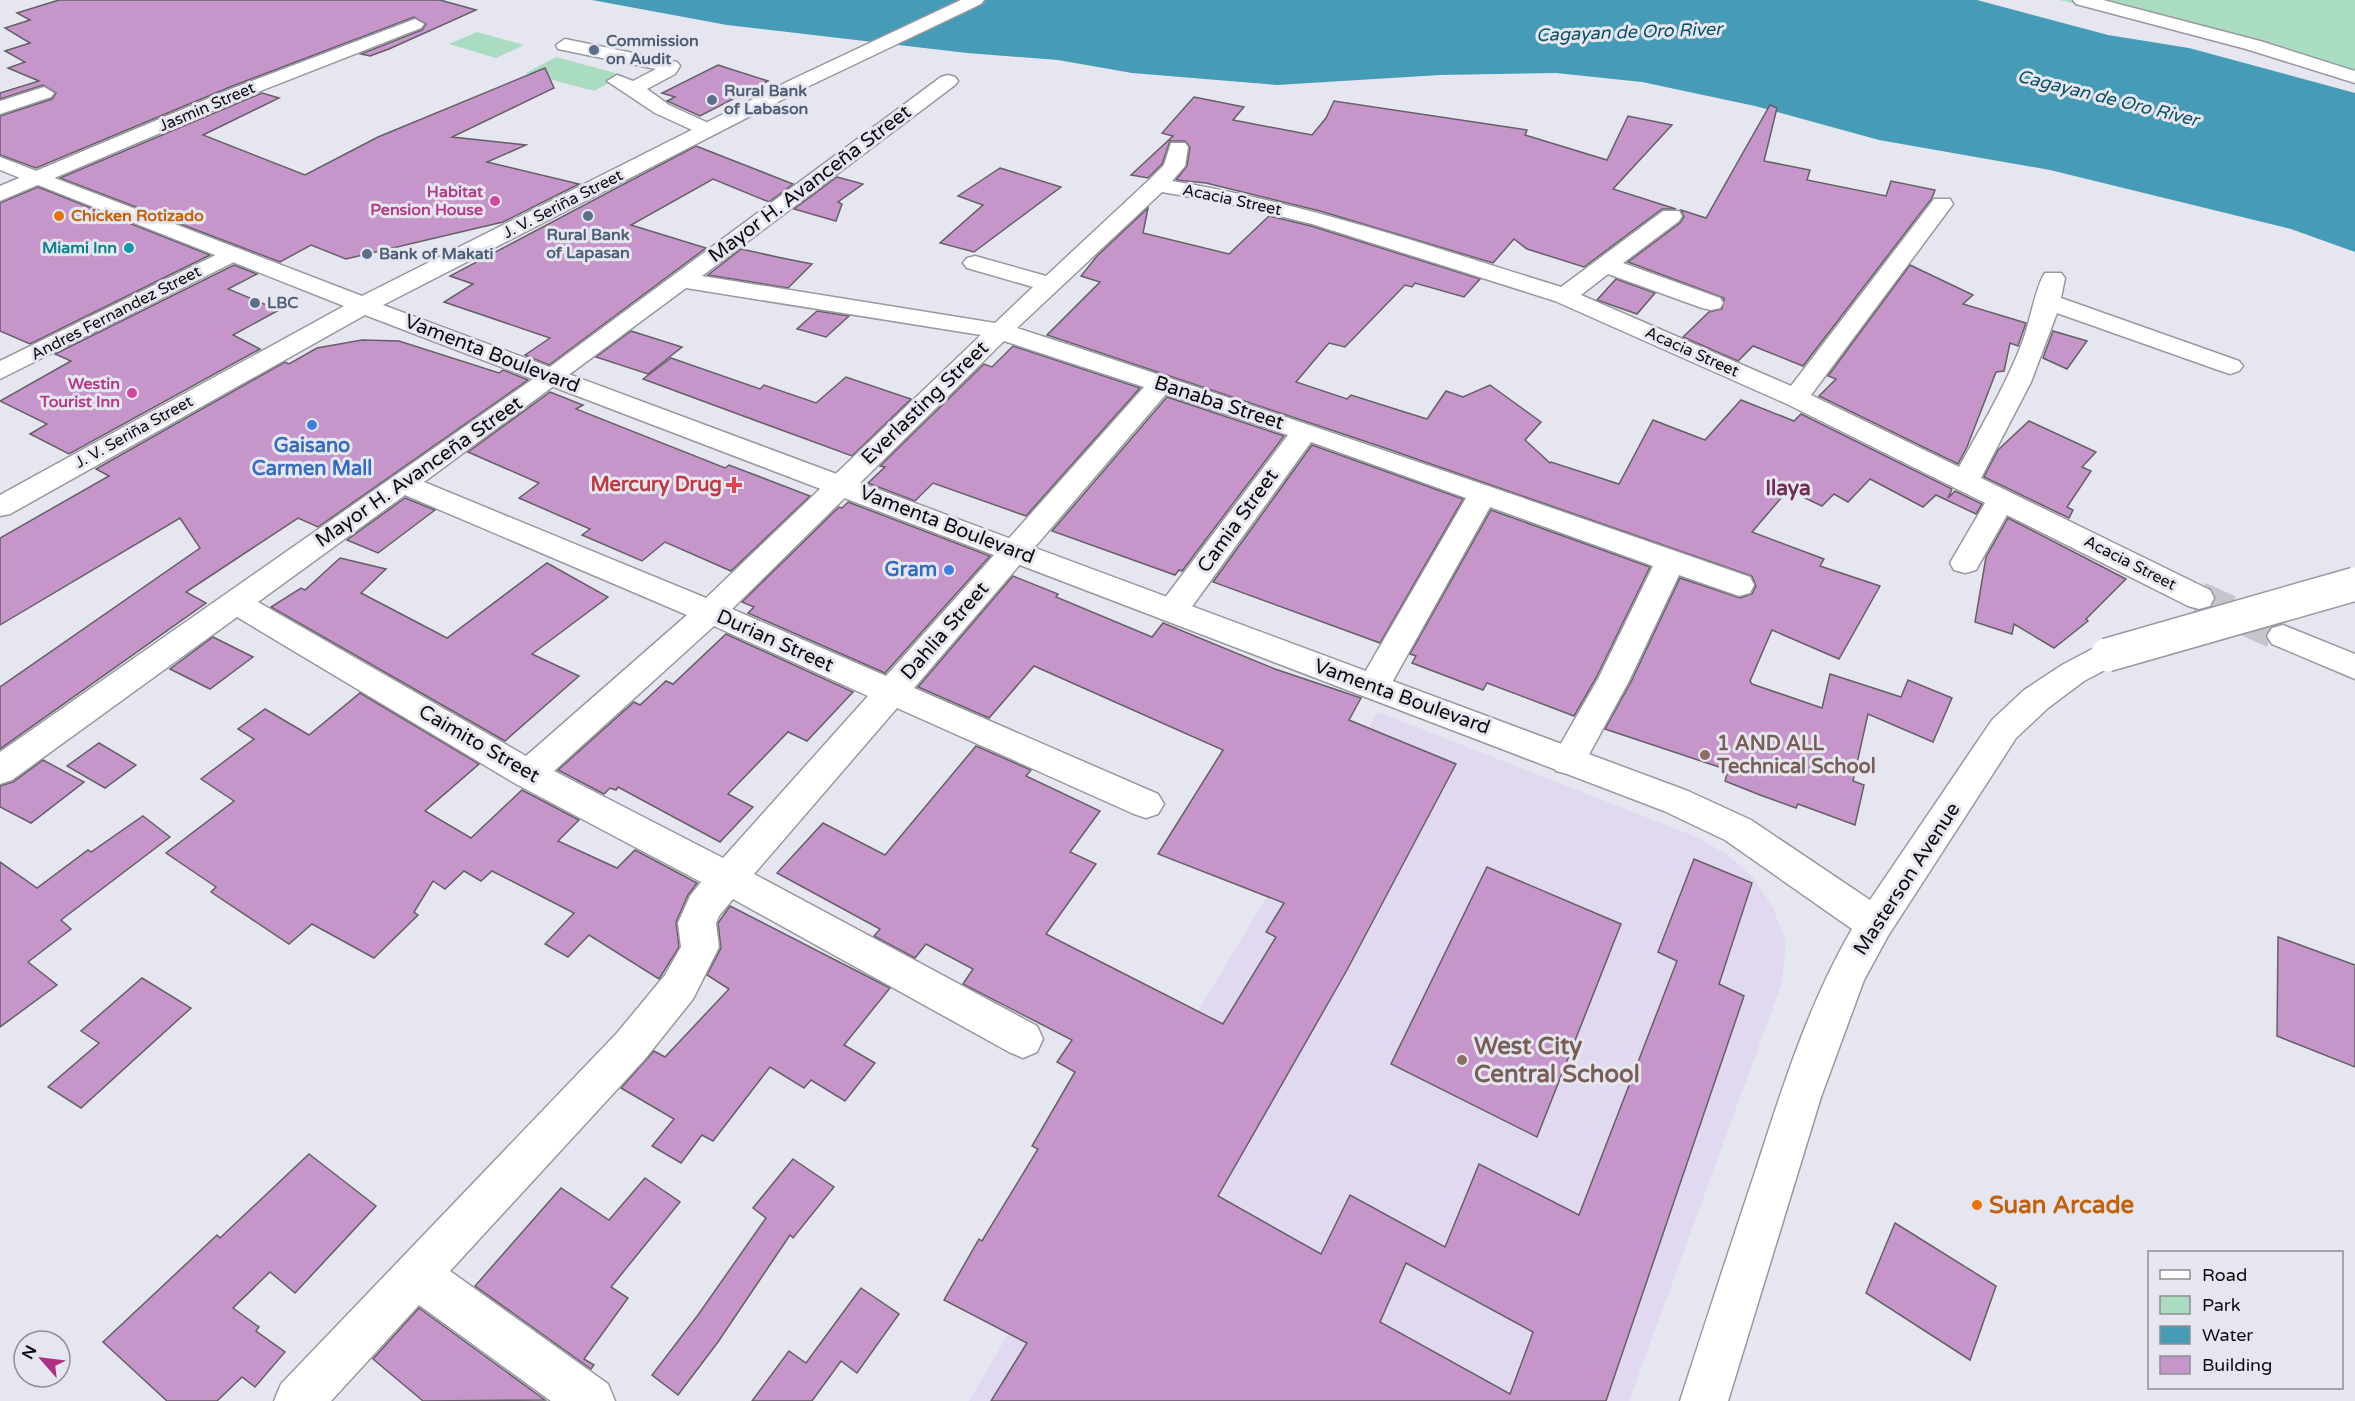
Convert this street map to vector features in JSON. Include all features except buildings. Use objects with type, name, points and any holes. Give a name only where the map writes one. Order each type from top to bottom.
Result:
[{"type":"street","name":"J. V. Seriña Street","points":[[0,507],[364,305],[800,83],[975,0]]},
{"type":"street","points":[[2082,0],[2243,42],[2355,77]]},
{"type":"street","name":"Jasmin Street","points":[[0,194],[238,93],[415,24]]},
{"type":"street","points":[[565,45],[670,66],[668,70],[625,85],[662,109],[708,130]]},
{"type":"street","name":"Mayor H. Avanceña Street","points":[[0,770],[552,377],[948,81]]},
{"type":"street","points":[[0,108],[44,93]]},
{"type":"street","name":"Everlasting Street","points":[[528,774],[710,612],[1049,284],[1157,185],[1174,166],[1178,147]]},
{"type":"street","name":"Vamenta Boulevard","points":[[0,162],[552,377],[1676,801],[1738,830],[1875,924]]},
{"type":"street","name":"Acacia Street","points":[[1157,185],[1230,197],[1320,219],[1564,296],[1796,398],[1966,480],[2199,598]]},
{"type":"street","points":[[1796,398],[1942,204]]},
{"type":"street","points":[[1564,296],[1671,216]]},
{"type":"street","name":"Andres Fernandez Street","points":[[0,371],[232,254]]},
{"type":"street","points":[[975,263],[1049,284]]},
{"type":"street","points":[[1605,265],[1711,303]]},
{"type":"street","name":"Banaba Street","points":[[682,280],[1000,331],[1305,431],[1739,585]]},
{"type":"street","points":[[1966,480],[2016,385],[2051,290],[2229,366]]},
{"type":"street","points":[[0,346],[27,358]]},
{"type":"street","name":"Dahlia Street","points":[[298,1401],[631,1046],[679,987],[700,947],[697,923],[704,907],[1161,384]]},
{"type":"street","name":"Camia Street","points":[[1172,611],[1305,431]]},
{"type":"street","name":"Durian Street","points":[[402,483],[710,612],[1146,804]]},
{"type":"street","points":[[1373,686],[1483,494]]},
{"type":"street","points":[[1965,563],[2002,498]]},
{"type":"street","points":[[1568,761],[1613,681],[1671,560]]},
{"type":"street","name":"Masterson Avenue","points":[[1704,1401],[1800,1097],[1828,1016],[1848,972],[1875,924],[2004,729],[2036,699],[2073,673],[2107,655],[2355,584]]},
{"type":"street","name":"Caimito Street","points":[[235,602],[528,774],[830,932],[1023,1039]]},
{"type":"street","points":[[2283,636],[2355,667]]},
{"type":"street","points":[[415,1274],[591,1401]]},
{"type":"shaded area","name":"West City Central School","points":[[1378,712],[1699,838],[1726,854],[1752,876],[1772,906],[1786,941],[1782,983],[1629,1401],[969,1401],[1133,1120]]},
{"type":"green space","points":[[2060,0],[2355,0],[2355,83],[2194,33]]},
{"type":"green space","points":[[477,32],[524,45],[496,58],[449,44]]},
{"type":"green space","points":[[556,57],[623,75],[594,91],[526,73]]},
{"type":"water","name":"Cagayan de Oro River","points":[[592,0],[1977,0],[2108,35],[2189,48],[2355,93],[2355,252],[2291,229],[2050,170],[1879,140],[1755,106],[1642,82],[1556,73],[1440,75],[1277,85],[1132,73],[1058,60],[967,53],[727,25]]},
{"type":"tunnel","points":[[2199,598],[2283,636]]},
{"type":"place","name":"Commission on Audit","points":[[594,50]]},
{"type":"place","name":"Rural Bank of Labason","points":[[712,100]]},
{"type":"place","name":"Habitat Pension House","points":[[495,201]]},
{"type":"place","name":"Chicken Rotizado","points":[[59,216]]},
{"type":"place","name":"Rural Bank of Lapasan","points":[[588,216]]},
{"type":"place","name":"Miami Inn","points":[[129,248]]},
{"type":"place","name":"Bank of Makati","points":[[367,254]]},
{"type":"place","name":"LBC","points":[[255,303]]},
{"type":"place","name":"Westin Tourist Inn","points":[[132,393]]},
{"type":"place","name":"Gaisano Carmen Mall","points":[[312,425]]},
{"type":"place","name":"Mercury Drug","points":[[734,485]]},
{"type":"place","name":"Gram","points":[[949,570]]},
{"type":"place","name":"1 AND ALL Technical School","points":[[1705,755]]},
{"type":"place","name":"West City Central School","points":[[1462,1060]]},
{"type":"place","name":"Suan Arcade","points":[[1977,1205]]},
{"type":"district","name":"Ilaya","points":[[1788,488]]}]
